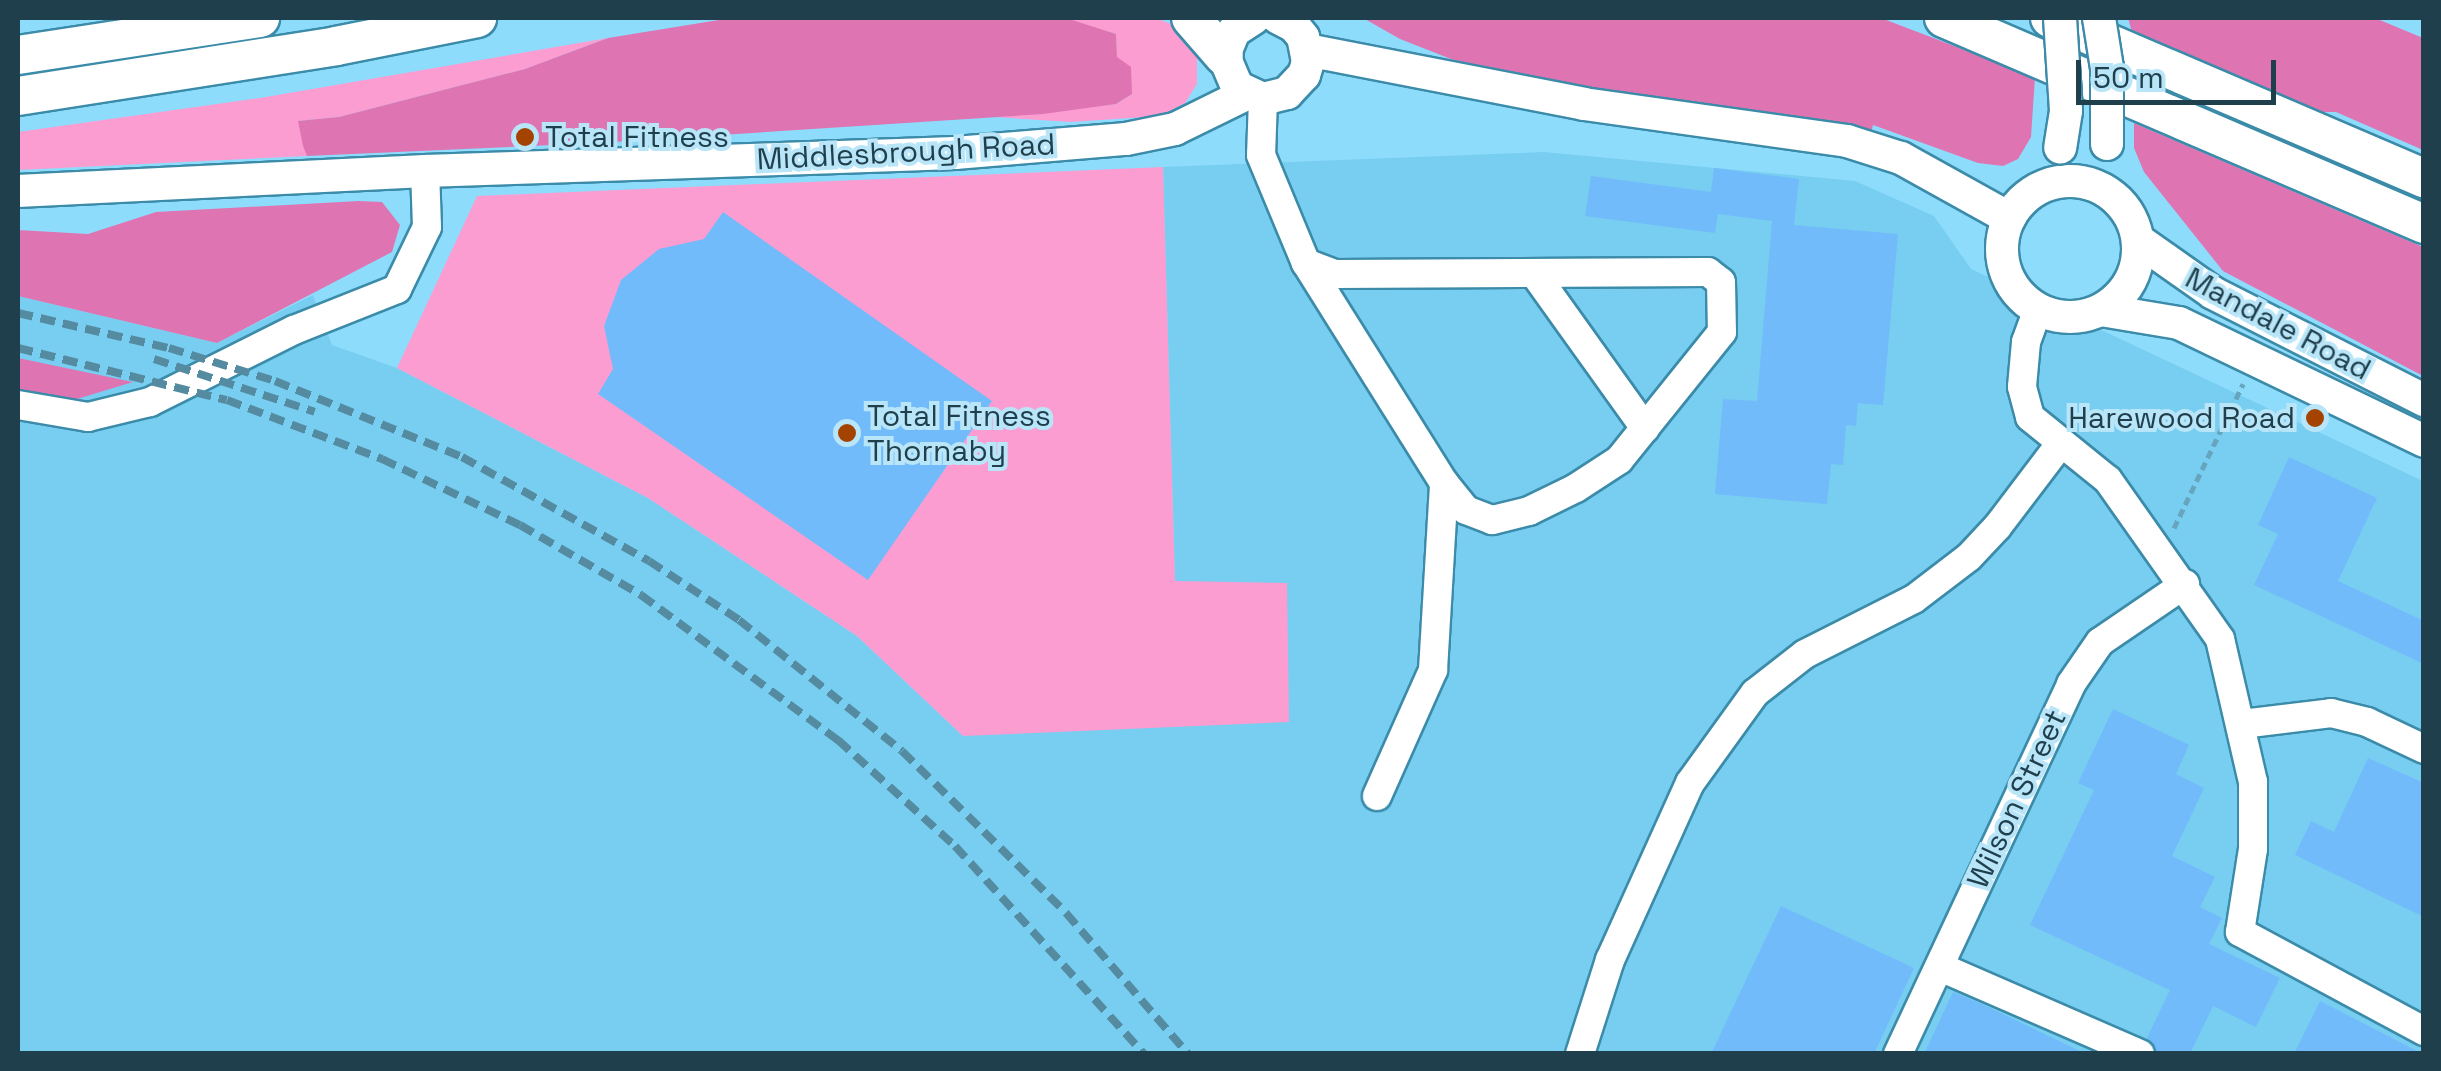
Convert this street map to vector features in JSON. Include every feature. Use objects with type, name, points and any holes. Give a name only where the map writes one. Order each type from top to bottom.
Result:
[{"type":"highway","points":[[18,55],[260,18]]},
{"type":"highway","points":[[18,96],[336,46],[477,18]]},
{"type":"highway","points":[[1191,18],[1224,56]]},
{"type":"highway","points":[[1944,18],[2424,224]]},
{"type":"highway","points":[[2050,18],[2424,178]]},
{"type":"main road","points":[[1254,18],[1234,31],[1224,56],[1230,78],[1254,96]]},
{"type":"main road","points":[[1278,18],[1294,26],[1307,50],[1584,104],[1847,141],[1901,158],[2008,218]]},
{"type":"main road","points":[[2060,18],[2066,111],[2060,148],[2037,189],[2008,218],[2002,248],[2008,280],[2038,309],[2058,316],[2101,310],[2130,281],[2138,240],[2134,224],[2116,198],[2108,144],[2107,68],[2099,18]]},
{"type":"main road","name":"Middlesbrough Road","points":[[18,192],[425,171],[944,153],[1126,139],[1175,129],[1254,96],[1275,98],[1297,85],[1308,62],[1307,50]]},
{"type":"main road","points":[[2037,189],[2078,180],[2116,198]]},
{"type":"main road","name":"Mandale Road","points":[[2138,240],[2213,294],[2424,400]]},
{"type":"main road","name":"Mandale Road","points":[[2101,310],[2179,323],[2424,442]]},
{"type":"street","points":[[1254,96],[1260,155],[1306,263],[1444,484],[1466,510],[1492,520],[1528,510],[1576,488],[1619,460],[1722,332],[1722,282],[1708,272],[1335,274],[1306,263]]},
{"type":"street","points":[[18,405],[88,416],[150,402],[294,330],[397,288],[426,226],[425,171]]},
{"type":"street","points":[[1534,272],[1645,428]]},
{"type":"street","points":[[2038,309],[2026,342],[2022,387],[2030,416],[2108,480],[2185,584],[2220,639],[2253,782],[2253,849],[2240,932],[2424,1030]]},
{"type":"street","points":[[1580,1054],[1610,960],[1690,783],[1756,694],[1806,654],[1914,600],[1968,557],[1998,526],[2060,443]]},
{"type":"street","points":[[1377,796],[1434,670],[1444,484]]},
{"type":"street","name":"Wilson Street","points":[[1898,1054],[2071,684],[2100,642],[2185,584]]},
{"type":"street","points":[[2242,724],[2295,714],[2332,713],[2368,722],[2424,750]]},
{"type":"street","points":[[1940,966],[2140,1054]]},
{"type":"path","points":[[2162,552],[2245,380],[2268,389],[2275,370]]},
{"type":"shaded area","points":[[731,18],[1069,19],[1116,34],[1117,57],[1131,67],[1132,94],[1116,104],[1043,114],[598,143],[307,156],[303,146],[298,121],[339,117],[525,69],[608,38]]},
{"type":"shaded area","points":[[1061,18],[1156,18],[1171,24],[1187,39],[1197,57],[1197,84],[1185,103],[1160,116],[1071,122],[995,117],[1116,104],[1132,94],[1117,58],[1116,34]]},
{"type":"shaded area","points":[[1363,18],[1881,18],[2035,77],[2031,137],[2018,159],[2003,166],[1978,163],[1873,125],[1870,137],[1523,78],[1451,59],[1400,39]]},
{"type":"shaded area","points":[[2128,18],[2375,18],[2423,38],[2423,150],[2336,112],[2314,112],[2132,32]]},
{"type":"shaded area","points":[[608,38],[525,69],[339,117],[298,121],[307,156],[18,170],[18,132],[260,98]]},
{"type":"shaded area","points":[[2134,123],[2423,247],[2423,376],[2223,271],[2144,172],[2134,148]]},
{"type":"shaded area","points":[[1544,152],[1855,181],[1934,216],[1971,269],[2423,481],[2423,1053],[18,1054],[18,296],[217,343],[313,295],[332,345],[397,368],[648,498],[857,636],[963,736],[1175,582],[1163,167]]},
{"type":"shaded area","name":"Total Fitness Thornaby","points":[[1163,167],[1175,581],[1287,583],[1289,722],[963,736],[857,636],[648,498],[397,368],[477,196]]},
{"type":"shaded area","points":[[382,202],[400,225],[392,252],[217,343],[18,296],[18,230],[88,234],[156,212]]},
{"type":"shaded area","points":[[18,358],[133,382],[64,403],[18,395]]},
{"type":"building","points":[[1714,168],[1799,179],[1794,225],[1898,234],[1883,405],[1858,403],[1856,426],[1846,425],[1843,465],[1831,464],[1827,504],[1715,494],[1723,399],[1757,401],[1772,221],[1718,214],[1715,233],[1585,216],[1591,176],[1711,192]]},
{"type":"building","points":[[723,212],[992,401],[868,580],[598,394],[613,369],[604,326],[621,280],[659,249],[704,239]]},
{"type":"building","points":[[2289,457],[2377,498],[2338,581],[2424,621],[2424,664],[2254,585],[2278,534],[2258,525]]},
{"type":"building","points":[[2113,709],[2189,745],[2176,774],[2204,788],[2172,856],[2215,877],[2200,907],[2222,918],[2209,944],[2280,978],[2256,1027],[2213,1006],[2190,1054],[2157,1054],[2147,1038],[2170,990],[2030,925],[2094,790],[2078,783]]},
{"type":"building","points":[[2368,758],[2424,783],[2424,917],[2295,855],[2311,821],[2334,832]]},
{"type":"building","points":[[1781,906],[1914,968],[1874,1054],[1711,1054]]},
{"type":"building","points":[[1953,992],[1984,1005],[2086,1054],[1924,1054]]},
{"type":"building","points":[[2320,1001],[2423,1054],[2294,1054]]},
{"type":"railway","points":[[18,313],[169,348],[275,381],[462,457],[649,561],[739,620],[902,751],[1066,913],[1188,1054]]},
{"type":"railway","points":[[18,348],[227,400],[382,459],[520,525],[641,595],[838,740],[955,846],[1144,1054]]},
{"type":"railway","points":[[154,359],[315,412]]},
{"type":"place","name":"Total Fitness","points":[[525,137]]},
{"type":"place","name":"Harewood Road","points":[[2315,418]]},
{"type":"place","name":"Total Fitness Thornaby","points":[[847,433]]}]
